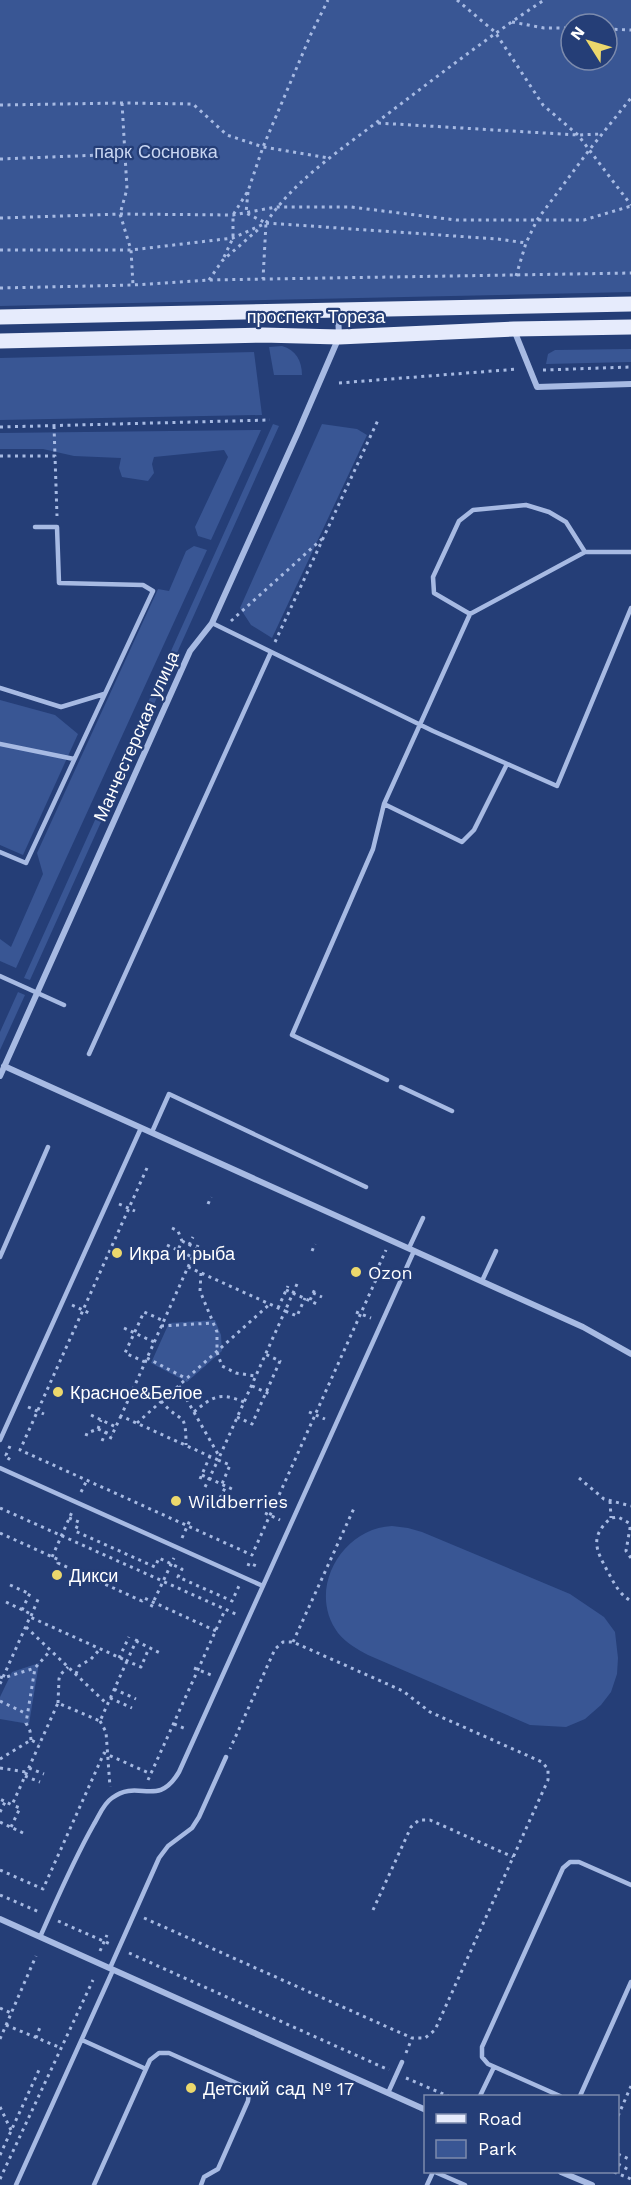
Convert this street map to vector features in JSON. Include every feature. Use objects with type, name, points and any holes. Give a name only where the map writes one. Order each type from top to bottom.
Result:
[{"type":"main road","name":"проспект Тореза","points":[[0,318],[631,304]]},
{"type":"main road","name":"проспект Тореза","points":[[0,341],[262,335],[339,337],[514,329],[631,327]]},
{"type":"street","name":"Манчестерская улица","points":[[0,1076],[190,651],[212,623],[339,337],[338,310]]},
{"type":"street","points":[[514,329],[537,387],[631,384]]},
{"type":"street","points":[[4,1066],[583,1327],[631,1354]]},
{"type":"street","points":[[0,1919],[424,2109]]},
{"type":"street","points":[[563,2173],[592,2185]]},
{"type":"lane","points":[[470,614],[434,593],[433,577],[459,521],[473,510],[526,506],[549,512],[566,522],[585,552]]},
{"type":"lane","points":[[0,852],[26,863],[153,591],[143,585],[59,583],[57,527],[35,527]]},
{"type":"lane","points":[[387,1080],[292,1035],[373,849],[384,804],[470,614],[585,552],[631,552]]},
{"type":"lane","points":[[212,623],[420,725],[557,786],[631,608]]},
{"type":"lane","points":[[89,1054],[271,652]]},
{"type":"lane","points":[[0,688],[61,707],[104,694]]},
{"type":"lane","points":[[0,744],[74,759]]},
{"type":"lane","points":[[384,804],[462,842],[474,830],[507,764]]},
{"type":"lane","points":[[0,976],[63,1005]]},
{"type":"lane","points":[[401,1087],[452,1111]]},
{"type":"lane","points":[[152,1132],[169,1094],[366,1186]]},
{"type":"lane","points":[[0,1440],[141,1128]]},
{"type":"lane","points":[[0,1257],[48,1147]]},
{"type":"lane","points":[[40,1937],[81,1846],[106,1803],[112,1797],[129,1790],[154,1793],[174,1782],[412,1250],[423,1218]]},
{"type":"lane","points":[[482,1281],[496,1251]]},
{"type":"lane","points":[[0,1468],[263,1586]]},
{"type":"lane","points":[[16,2185],[82,2040],[159,1858],[168,1846],[192,1828],[226,1757]]},
{"type":"lane","points":[[556,2095],[488,2064],[482,2057],[482,2048],[563,1868],[570,1862],[579,1862],[631,1885]]},
{"type":"lane","points":[[580,2095],[631,1982]]},
{"type":"lane","points":[[82,2040],[146,2069]]},
{"type":"lane","points":[[94,2185],[150,2060],[159,2054],[169,2053],[243,2086],[249,2093],[248,2102],[218,2169],[204,2177],[201,2185]]},
{"type":"lane","points":[[388,2093],[402,2062]]},
{"type":"lane","points":[[481,2095],[494,2067]]},
{"type":"lane","points":[[436,2173],[465,2185]]},
{"type":"path","points":[[209,279],[222,261],[233,237],[233,215],[248,191],[263,147],[328,0]]},
{"type":"path","points":[[0,218],[120,214],[233,215],[276,207],[351,207],[456,220],[584,220],[631,206],[590,148],[543,105],[495,32],[457,0]]},
{"type":"path","points":[[222,261],[266,223],[276,207],[329,159],[495,32],[544,0]]},
{"type":"path","points":[[511,22],[543,28],[559,28]]},
{"type":"path","points":[[516,276],[525,243],[537,220],[590,148],[631,98]]},
{"type":"path","points":[[122,103],[127,189],[120,214],[131,250],[133,285]]},
{"type":"path","points":[[0,105],[192,104],[227,135],[263,147],[329,159]]},
{"type":"path","points":[[377,123],[578,135],[601,134]]},
{"type":"path","points":[[0,159],[125,154]]},
{"type":"path","points":[[246,213],[248,191]]},
{"type":"path","points":[[246,213],[266,223],[498,238],[525,243]]},
{"type":"path","points":[[0,250],[131,250],[233,237],[266,223]]},
{"type":"path","points":[[263,279],[266,223]]},
{"type":"path","points":[[0,288],[133,285],[209,279],[631,273]]},
{"type":"path","points":[[339,383],[511,368],[631,367]]},
{"type":"path","points":[[0,427],[270,420]]},
{"type":"path","points":[[271,652],[378,420]]},
{"type":"path","points":[[54,426],[57,527]]},
{"type":"path","points":[[0,456],[55,456]]},
{"type":"path","points":[[223,628],[324,537]]},
{"type":"path","points":[[147,1168],[20,1450],[252,1555],[390,1240]]},
{"type":"path","points":[[208,1204],[211,1197]]},
{"type":"path","points":[[119,1204],[135,1211]]},
{"type":"path","points":[[172,1228],[179,1229],[182,1241],[178,1250]]},
{"type":"path","points":[[189,1245],[193,1237]]},
{"type":"path","points":[[98,1429],[111,1437],[164,1321],[197,1246],[182,1241]]},
{"type":"path","points":[[312,1251],[315,1244]]},
{"type":"path","points":[[167,1245],[192,1257]]},
{"type":"path","points":[[188,1267],[297,1316],[305,1298]]},
{"type":"path","points":[[201,1273],[200,1292],[217,1332],[219,1361],[226,1370],[255,1376]]},
{"type":"path","points":[[205,1487],[297,1284]]},
{"type":"path","points":[[278,1308],[287,1288],[317,1304]]},
{"type":"path","points":[[310,1300],[314,1291],[322,1297]]},
{"type":"path","points":[[63,1301],[89,1312]]},
{"type":"path","points":[[136,1423],[270,1304]]},
{"type":"path","points":[[164,1321],[144,1312],[126,1353],[187,1378]]},
{"type":"path","points":[[358,1313],[370,1318]]},
{"type":"path","points":[[134,1318],[140,1321]]},
{"type":"path","points":[[161,1326],[213,1323]]},
{"type":"path","points":[[124,1328],[154,1342]]},
{"type":"path","points":[[123,1342],[129,1345]]},
{"type":"path","points":[[237,1417],[252,1424],[277,1374],[280,1361],[265,1354]]},
{"type":"path","points":[[179,1386],[218,1458]]},
{"type":"path","points":[[251,1386],[272,1395]]},
{"type":"path","points":[[194,1412],[207,1402],[223,1395],[244,1402]]},
{"type":"path","points":[[161,1401],[167,1409],[184,1420],[186,1445]]},
{"type":"path","points":[[28,1407],[44,1414]]},
{"type":"path","points":[[309,1412],[325,1419]]},
{"type":"path","points":[[91,1415],[116,1426]]},
{"type":"path","points":[[121,1416],[230,1465],[221,1496],[231,1498]]},
{"type":"path","points":[[80,1430],[86,1435],[98,1429],[101,1420]]},
{"type":"path","points":[[102,1441],[106,1432]]},
{"type":"path","points":[[210,1456],[201,1477],[234,1490]]},
{"type":"path","points":[[80,1494],[87,1474]]},
{"type":"path","points":[[579,1478],[599,1496],[631,1506]]},
{"type":"path","points":[[610,1501],[611,1518]]},
{"type":"path","points":[[293,1642],[355,1506]]},
{"type":"path","points":[[0,1508],[248,1620]]},
{"type":"path","points":[[265,1513],[280,1520]]},
{"type":"path","points":[[631,1558],[626,1551],[629,1523],[618,1517],[611,1518],[599,1531],[597,1552],[617,1589],[631,1601]]},
{"type":"path","points":[[69,1518],[79,1522],[75,1531],[155,1567],[159,1558],[182,1569],[178,1577],[232,1601],[243,1577]]},
{"type":"path","points":[[182,1540],[190,1520]]},
{"type":"path","points":[[52,1557],[67,1525]]},
{"type":"path","points":[[0,1533],[59,1560],[58,1563],[142,1601],[144,1598],[216,1630]]},
{"type":"path","points":[[45,1560],[47,1555]]},
{"type":"path","points":[[151,1608],[169,1568]]},
{"type":"path","points":[[0,1684],[1,1677],[38,1599],[18,1586],[10,1585]]},
{"type":"path","points":[[22,1610],[30,1594]]},
{"type":"path","points":[[6,1602],[141,1667],[152,1647]]},
{"type":"path","points":[[144,1791],[225,1610]]},
{"type":"path","points":[[26,1626],[107,1704]]},
{"type":"path","points":[[119,1658],[128,1639],[152,1647],[162,1654]]},
{"type":"path","points":[[100,1721],[136,1642]]},
{"type":"path","points":[[134,1913],[412,2038],[425,2038],[435,2030],[548,1780],[548,1769],[542,1762],[430,1712],[403,1691],[293,1642],[283,1642],[275,1649],[226,1757]]},
{"type":"path","points":[[76,1674],[79,1666],[91,1659],[100,1649]]},
{"type":"path","points":[[31,1740],[26,1723],[35,1668],[50,1651]]},
{"type":"path","points":[[12,1804],[58,1702],[60,1675],[68,1667]]},
{"type":"path","points":[[1,1677],[35,1668]]},
{"type":"path","points":[[194,1668],[221,1680]]},
{"type":"path","points":[[114,1689],[136,1699]]},
{"type":"path","points":[[110,1698],[132,1708]]},
{"type":"path","points":[[0,1701],[27,1714]]},
{"type":"path","points":[[58,1702],[100,1721],[106,1732],[112,1797]]},
{"type":"path","points":[[31,1740],[39,1744]]},
{"type":"path","points":[[0,1759],[31,1740]]},
{"type":"path","points":[[0,1870],[43,1889],[104,1753],[151,1774]]},
{"type":"path","points":[[0,1768],[44,1774]]},
{"type":"path","points":[[27,1772],[40,1782]]},
{"type":"path","points":[[0,1799],[20,1808],[9,1828]]},
{"type":"path","points":[[0,1812],[5,1802]]},
{"type":"path","points":[[373,1910],[411,1827],[418,1820],[430,1820],[513,1857]]},
{"type":"path","points":[[0,1822],[23,1833]]},
{"type":"path","points":[[54,1847],[60,1850]]},
{"type":"path","points":[[0,1895],[444,2095]]},
{"type":"path","points":[[99,1952],[107,1935]]},
{"type":"path","points":[[0,2039],[36,1956]]},
{"type":"path","points":[[0,2180],[93,1980]]},
{"type":"path","points":[[0,2008],[11,2013]]},
{"type":"path","points":[[6,2025],[61,2048]]},
{"type":"path","points":[[36,2037],[40,2027]]},
{"type":"path","points":[[402,2062],[412,2038]]},
{"type":"path","points":[[0,2155],[39,2070]]},
{"type":"path","points":[[619,2114],[631,2087]]},
{"type":"path","points":[[0,2108],[11,2131]]},
{"type":"path","points":[[616,2173],[631,2179]]},
{"type":"green space","name":"парк Сосновка","points":[[0,0],[631,0],[631,292],[0,306]]},
{"type":"green space","points":[[282,346],[291,350],[297,357],[302,375],[274,375],[269,347]]},
{"type":"green space","points":[[631,349],[631,362],[546,364],[548,354],[555,350]]},
{"type":"green space","points":[[254,352],[262,415],[0,420],[0,358]]},
{"type":"green space","points":[[273,424],[279,426],[30,980],[24,978]]},
{"type":"green space","points":[[322,424],[357,429],[367,435],[272,638],[251,625],[240,608]]},
{"type":"green space","points":[[261,430],[211,540],[198,536],[195,527],[228,457],[224,450],[154,457],[152,464],[154,473],[148,481],[122,477],[119,468],[121,458],[74,456],[43,449],[0,449],[0,433]]},
{"type":"green space","points":[[194,546],[207,550],[16,968],[0,961],[0,939],[11,947],[43,874],[37,853],[158,589],[169,591],[186,551]]},
{"type":"green space","points":[[0,700],[55,715],[78,734],[23,855],[0,845]]},
{"type":"green space","points":[[18,992],[25,995],[0,1050],[0,1032]]},
{"type":"green space","points":[[215,1320],[221,1335],[222,1351],[187,1382],[151,1363],[169,1323]]},
{"type":"green space","points":[[392,1526],[422,1532],[570,1594],[604,1617],[615,1632],[618,1658],[617,1674],[611,1692],[601,1705],[585,1719],[566,1727],[530,1725],[368,1655],[345,1640],[338,1633],[329,1616],[326,1598],[328,1581],[334,1564],[345,1549],[358,1538],[374,1529]]},
{"type":"green space","points":[[39,1663],[29,1724],[0,1719],[0,1697],[12,1672]]},
{"type":"place","name":"Икра и рыба","points":[[117,1253]]},
{"type":"place","name":"Ozon","points":[[356,1272]]},
{"type":"place","name":"Красное&Белое","points":[[58,1392]]},
{"type":"place","name":"Wildberries","points":[[176,1501]]},
{"type":"place","name":"Дикси","points":[[57,1575]]},
{"type":"place","name":"Детский сад № 17","points":[[191,2088]]}]
